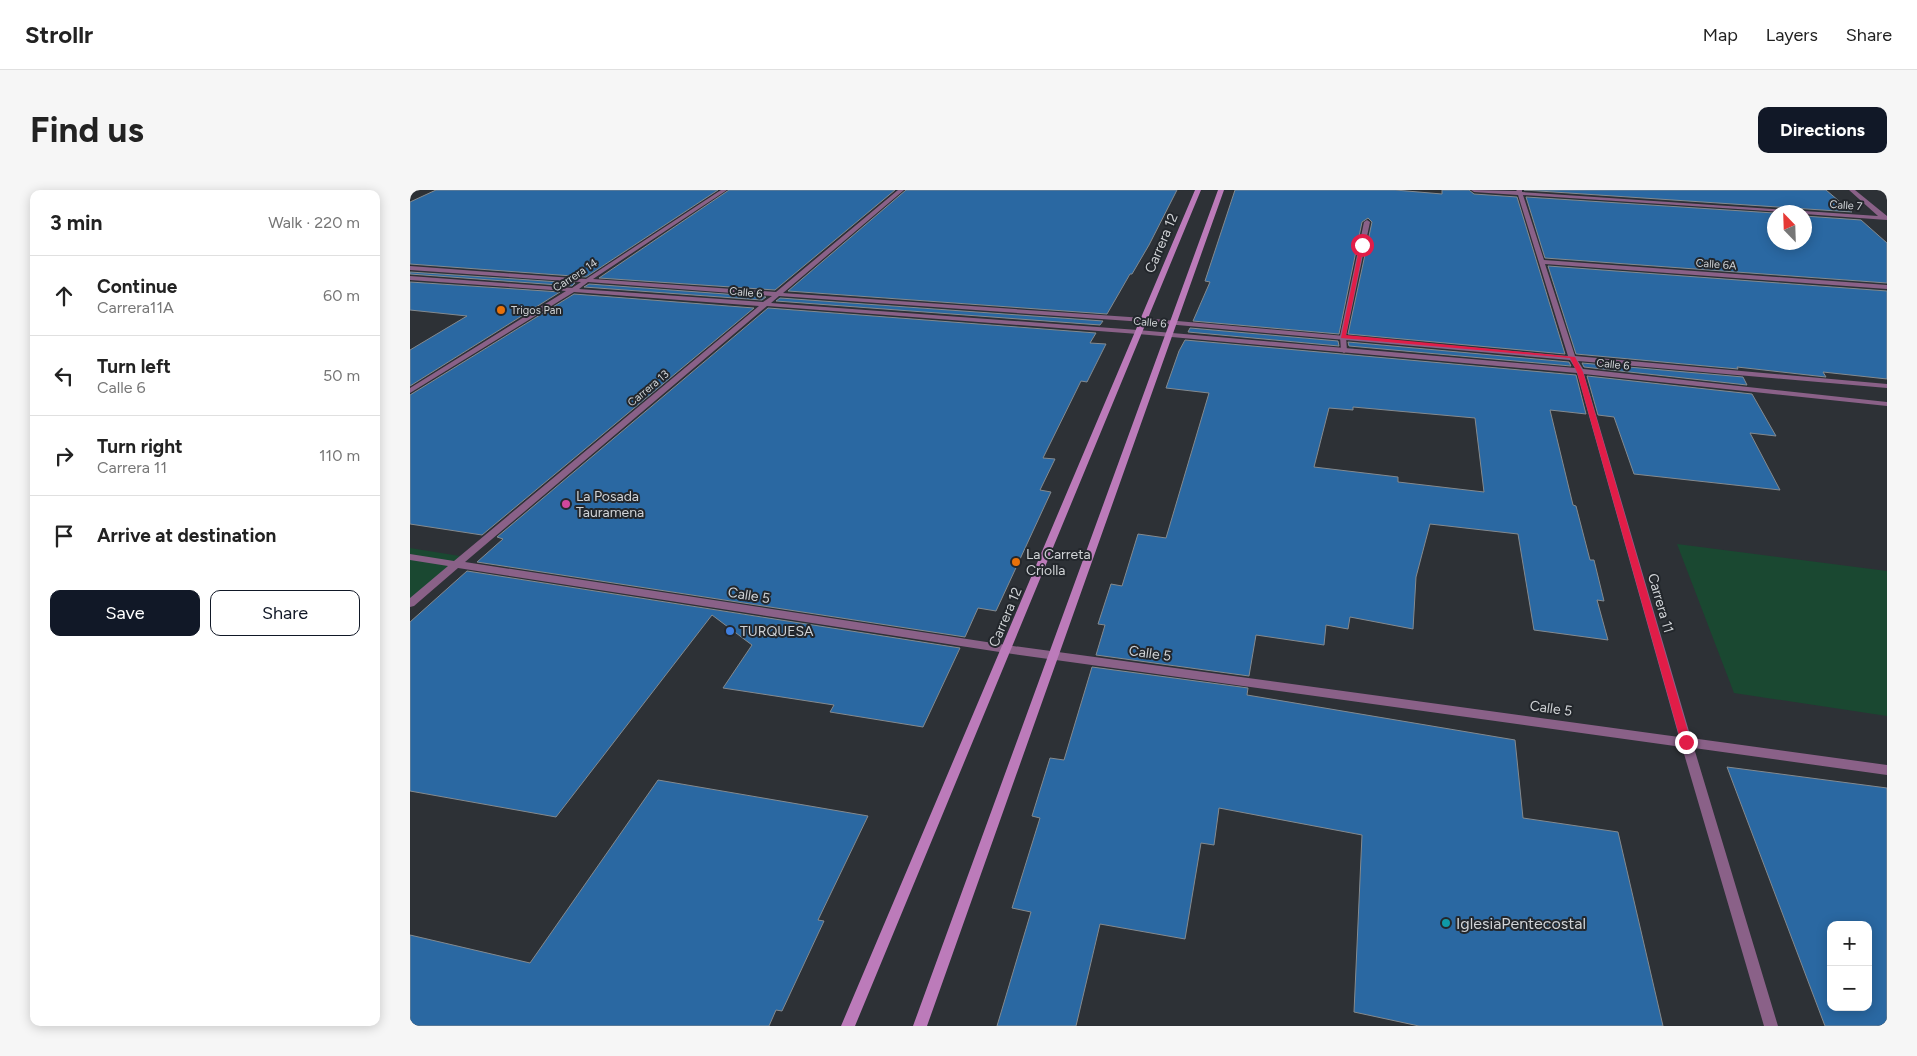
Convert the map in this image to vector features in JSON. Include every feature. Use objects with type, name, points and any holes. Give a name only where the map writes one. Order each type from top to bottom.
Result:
[{"type":"street","name":"Carrera 14","points":[[410,391],[573,290],[724,190]]},
{"type":"street","name":"Carrera 13","points":[[410,603],[901,190]]},
{"type":"street","name":"Carrera 12","points":[[848,1026],[1198,190]]},
{"type":"street","points":[[920,1026],[1221,190]]},
{"type":"street","name":"Calle 7","points":[[1474,190],[1886,219]]},
{"type":"street","points":[[1852,190],[1886,219]]},
{"type":"street","name":"Carrera 11","points":[[1519,192],[1572,357],[1580,372],[1686,742],[1771,1026]]},
{"type":"street","points":[[1344,351],[1343,336],[1367,222]]},
{"type":"street","name":"Calle 6A","points":[[1543,262],[1887,287]]},
{"type":"street","name":"Calle 6","points":[[410,268],[584,282],[1174,322],[1887,386]]},
{"type":"street","name":"Calle 6","points":[[410,278],[1138,332],[1580,372],[1887,404]]},
{"type":"street","name":"Calle 5","points":[[410,557],[1006,649],[1887,770]]},
{"type":"green space","points":[[1677,544],[1887,571],[1887,716],[1734,693]]},
{"type":"green space","points":[[410,548],[466,557],[410,605]]},
{"type":"building","points":[[436,190],[718,190],[586,277],[410,264],[410,202]]},
{"type":"building","points":[[729,190],[895,190],[775,290],[599,278]]},
{"type":"building","points":[[906,190],[1177,190],[1149,245],[1107,314],[788,291]]},
{"type":"building","points":[[1235,190],[1395,190],[1442,194],[1442,190],[1469,190],[1474,194],[1517,197],[1565,354],[1348,334],[1372,222],[1368,218],[1362,222],[1339,334],[1193,321],[1210,282],[1205,281]]},
{"type":"building","points":[[1524,190],[1826,190],[1852,212],[1812,209],[1812,205],[1767,206]]},
{"type":"building","points":[[1526,197],[1767,213],[1767,250],[1812,250],[1812,217],[1861,220],[1887,243],[1887,283],[1545,258]]},
{"type":"building","points":[[1548,266],[1887,291],[1887,379],[1823,372],[1826,377],[1737,367],[1738,369],[1576,354]]},
{"type":"building","points":[[410,272],[575,283],[572,286],[410,274]]},
{"type":"building","points":[[410,282],[560,292],[410,386],[410,350],[467,316],[410,310]]},
{"type":"building","points":[[589,284],[766,297],[762,300],[584,287]]},
{"type":"building","points":[[574,294],[754,308],[482,535],[410,524],[410,395]]},
{"type":"building","points":[[780,298],[1103,321],[1100,325],[776,301]]},
{"type":"building","points":[[768,308],[1096,333],[1090,343],[1106,344],[1087,382],[1081,381],[1043,458],[1055,459],[1040,490],[1051,492],[996,611],[978,608],[965,637],[477,562],[503,539],[497,537]]},
{"type":"building","points":[[1190,328],[1338,341],[1339,346],[1188,332]]},
{"type":"building","points":[[1185,340],[1576,375],[1586,414],[1550,410],[1573,505],[1576,506],[1590,560],[1594,560],[1604,601],[1597,600],[1608,640],[1534,630],[1518,534],[1430,524],[1416,577],[1413,629],[1350,617],[1348,629],[1326,625],[1324,645],[1256,635],[1249,676],[1096,655],[1105,625],[1098,624],[1111,584],[1122,586],[1138,534],[1166,538],[1209,393],[1166,388],[1179,351]],"holes":[[[1353,407],[1475,418],[1484,492],[1398,482],[1398,477],[1314,467],[1329,408],[1353,410]]]},
{"type":"building","points":[[1348,342],[1569,362],[1571,366],[1349,346]]},
{"type":"building","points":[[1582,363],[1743,377],[1747,385],[1584,367]]},
{"type":"building","points":[[1587,376],[1752,394],[1776,436],[1750,433],[1780,490],[1634,474],[1614,417],[1598,415]]},
{"type":"building","points":[[467,571],[960,648],[923,727],[830,712],[834,705],[723,688],[752,645],[712,615],[556,817],[410,791],[410,622]]},
{"type":"building","points":[[1092,667],[1248,688],[1247,695],[1515,740],[1523,818],[1618,832],[1663,1026],[1419,1026],[1354,1012],[1362,835],[1219,808],[1214,845],[1201,843],[1185,939],[1100,924],[1076,1026],[997,1026],[1031,912],[1012,908],[1040,818],[1032,816],[1050,758],[1064,760]]},
{"type":"building","points":[[1727,767],[1887,788],[1887,1026],[1825,1026]]},
{"type":"building","points":[[658,780],[868,816],[818,920],[824,921],[782,1011],[776,1010],[769,1026],[410,1026],[410,935],[530,963]]},
{"type":"place","name":"Trigos Pan","points":[[501,310]]},
{"type":"place","name":"La Posada Tauramena","points":[[566,504]]},
{"type":"place","name":"La Carreta Criolla","points":[[1016,562]]},
{"type":"place","name":"TURQUESA","points":[[730,631]]},
{"type":"place","name":"IglesiaPentecostal","points":[[1446,923]]},
{"type":"route","points":[[1362,245],[1343,336],[1572,357],[1580,372],[1686,742]]}]
